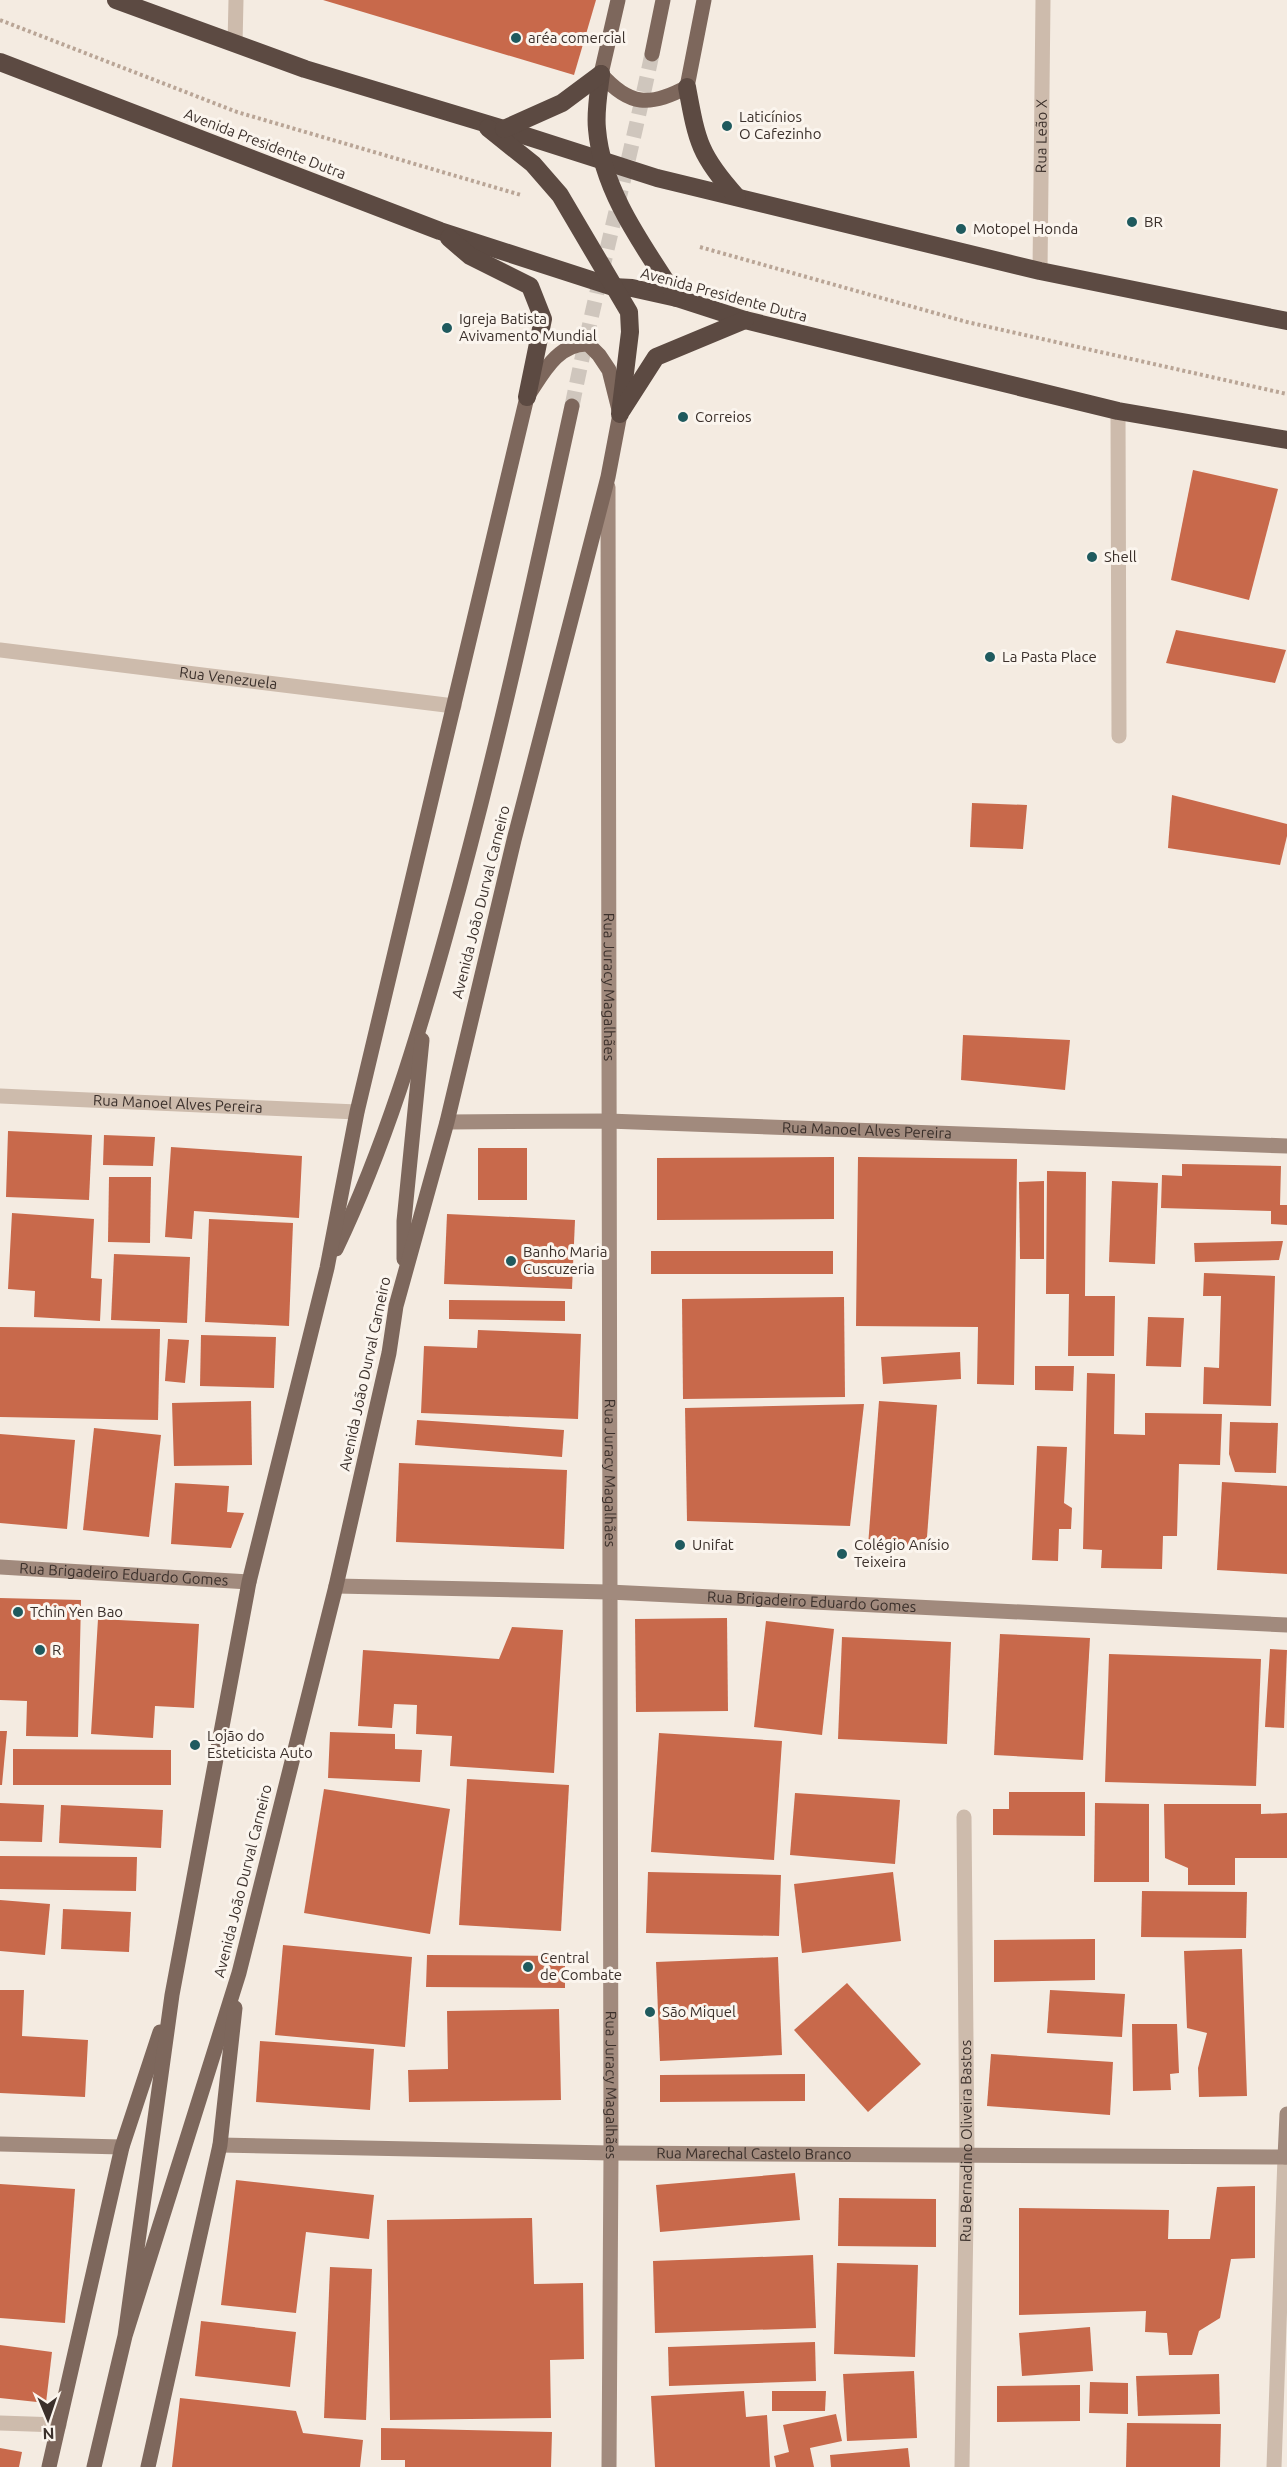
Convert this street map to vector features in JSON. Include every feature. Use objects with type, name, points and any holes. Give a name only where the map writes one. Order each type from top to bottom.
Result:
[{"type":"highway","points":[[116,0],[305,69],[657,178],[1040,271],[1287,321]]},
{"type":"highway","name":"Avenida Presidente Dutra","points":[[0,62],[440,231],[612,287],[633,288],[677,298],[745,320],[1119,411],[1287,441]]},
{"type":"highway","points":[[504,129],[562,104],[601,74]]},
{"type":"highway","points":[[601,74],[597,128],[604,162],[618,200],[677,298]]},
{"type":"highway","points":[[687,87],[695,131],[704,156],[713,171],[736,196]]},
{"type":"highway","points":[[480,122],[533,164],[560,195],[612,287],[629,312],[630,332],[620,414]]},
{"type":"highway","points":[[440,231],[470,256],[530,286],[543,320],[527,397]]},
{"type":"highway","points":[[620,414],[656,357],[745,320]]},
{"type":"main road","points":[[618,0],[601,74],[613,88],[626,97],[643,101],[672,95],[687,87],[704,0]]},
{"type":"main road","points":[[652,54],[663,0]]},
{"type":"main road","points":[[527,397],[560,352],[579,343],[588,344],[609,370],[620,414]]},
{"type":"main road","name":"Avenida João Durval Carneiro","points":[[125,2336],[172,1995],[249,1582],[327,1268],[357,1112],[527,397]]},
{"type":"main road","points":[[327,1268],[351,1218],[379,1149],[425,1011],[473,837],[523,631],[572,406]]},
{"type":"main road","name":"Avenida João Durval Carneiro","points":[[94,2467],[125,2336],[239,1973],[336,1586],[404,1279],[447,1122],[514,840],[608,477],[620,414]]},
{"type":"main road","points":[[404,1279],[404,1221],[425,1011]]},
{"type":"main road","points":[[148,2467],[220,2145],[239,1973]]},
{"type":"main road","points":[[49,2467],[123,2147],[172,1995]]},
{"type":"street","points":[[235,44],[236,0]]},
{"type":"street","name":"Rua Leão X","points":[[1040,271],[1043,0]]},
{"type":"street","points":[[1119,411],[1119,736]]},
{"type":"street","name":"Rua Juracy Magalhães","points":[[608,477],[611,2154],[609,2467]]},
{"type":"street","name":"Rua Venezuela","points":[[0,650],[454,705]]},
{"type":"street","name":"Rua Manoel Alves Pereira","points":[[0,1096],[357,1112]]},
{"type":"street","name":"Rua Manoel Alves Pereira","points":[[447,1122],[608,1121],[1287,1146]]},
{"type":"street","name":"Rua Brigadeiro Eduardo Gomes","points":[[0,1567],[249,1582]]},
{"type":"street","name":"Rua Brigadeiro Eduardo Gomes","points":[[336,1586],[609,1592],[1287,1624]]},
{"type":"street","name":"Rua Bernadino Oliveira Bastos","points":[[962,2467],[967,2156],[964,1817]]},
{"type":"street","points":[[1274,2467],[1287,2114]]},
{"type":"street","points":[[0,2144],[123,2147]]},
{"type":"street","name":"Rua Marechal Castelo Branco","points":[[220,2145],[611,2154],[1286,2157]]},
{"type":"street","points":[[0,2423],[59,2425]]},
{"type":"path","points":[[0,20],[237,112],[521,195]]},
{"type":"path","points":[[700,247],[967,322],[1287,394]]},
{"type":"building","name":"aréa comercial","points":[[323,0],[596,0],[574,75]]},
{"type":"building","points":[[1193,470],[1278,489],[1249,600],[1171,580]]},
{"type":"building","points":[[1176,630],[1286,650],[1275,683],[1166,663]]},
{"type":"building","points":[[1172,795],[1287,824],[1287,836],[1280,865],[1168,848]]},
{"type":"building","points":[[972,803],[1027,805],[1023,849],[970,847]]},
{"type":"building","points":[[963,1035],[1070,1040],[1065,1090],[961,1080]]},
{"type":"building","points":[[8,1131],[92,1135],[89,1200],[6,1197]]},
{"type":"building","points":[[104,1135],[155,1137],[153,1166],[103,1165]]},
{"type":"building","points":[[171,1147],[302,1156],[299,1218],[194,1211],[192,1239],[165,1237]]},
{"type":"building","points":[[478,1148],[527,1148],[527,1200],[478,1200]]},
{"type":"building","points":[[834,1157],[834,1219],[657,1220],[657,1158]]},
{"type":"building","points":[[858,1157],[1017,1159],[1014,1385],[977,1384],[978,1327],[856,1326]]},
{"type":"building","points":[[1182,1164],[1281,1166],[1280,1205],[1287,1205],[1287,1225],[1271,1224],[1271,1211],[1161,1208],[1162,1175],[1182,1176]]},
{"type":"building","points":[[1047,1171],[1086,1172],[1085,1296],[1115,1296],[1114,1356],[1068,1356],[1069,1294],[1046,1294]]},
{"type":"building","points":[[109,1177],[151,1177],[150,1243],[108,1242]]},
{"type":"building","points":[[1044,1181],[1044,1259],[1020,1259],[1019,1182]]},
{"type":"building","points":[[1112,1181],[1158,1183],[1155,1264],[1109,1262]]},
{"type":"building","points":[[12,1213],[94,1219],[91,1278],[102,1279],[100,1321],[34,1317],[35,1291],[8,1289]]},
{"type":"building","points":[[447,1214],[575,1220],[572,1289],[444,1284]]},
{"type":"building","points":[[209,1219],[293,1223],[289,1326],[205,1322]]},
{"type":"building","points":[[1283,1241],[1279,1260],[1195,1262],[1194,1243]]},
{"type":"building","points":[[651,1251],[833,1251],[833,1274],[651,1274]]},
{"type":"building","points":[[114,1254],[190,1257],[187,1323],[111,1320]]},
{"type":"building","points":[[1204,1273],[1275,1276],[1271,1406],[1203,1404],[1204,1367],[1219,1368],[1221,1296],[1203,1296]]},
{"type":"building","points":[[844,1297],[845,1397],[683,1399],[682,1299]]},
{"type":"building","points":[[449,1300],[565,1301],[565,1321],[449,1319]]},
{"type":"building","points":[[1148,1317],[1184,1318],[1181,1367],[1146,1366]]},
{"type":"building","points":[[0,1327],[160,1329],[158,1420],[0,1417]]},
{"type":"building","points":[[478,1330],[581,1334],[578,1419],[421,1413],[424,1346],[477,1348]]},
{"type":"building","points":[[201,1335],[276,1337],[274,1388],[200,1386]]},
{"type":"building","points":[[168,1339],[189,1340],[185,1383],[165,1381]]},
{"type":"building","points":[[960,1352],[961,1379],[883,1384],[881,1357]]},
{"type":"building","points":[[1035,1366],[1074,1366],[1073,1391],[1035,1390]]},
{"type":"building","points":[[1087,1373],[1115,1374],[1114,1434],[1145,1435],[1145,1413],[1222,1414],[1220,1465],[1179,1464],[1177,1536],[1163,1536],[1162,1569],[1101,1568],[1102,1550],[1083,1549]]},
{"type":"building","points":[[251,1401],[252,1465],[174,1466],[172,1403]]},
{"type":"building","points":[[879,1401],[937,1405],[926,1550],[868,1546]]},
{"type":"building","points":[[864,1404],[850,1526],[687,1521],[685,1408]]},
{"type":"building","points":[[417,1420],[564,1430],[562,1457],[415,1445]]},
{"type":"building","points":[[1230,1422],[1278,1423],[1276,1473],[1235,1472],[1229,1454]]},
{"type":"building","points":[[94,1428],[161,1435],[149,1537],[83,1530]]},
{"type":"building","points":[[0,1434],[75,1440],[67,1529],[0,1523]]},
{"type":"building","points":[[1037,1446],[1067,1447],[1064,1503],[1072,1508],[1071,1529],[1059,1529],[1058,1561],[1032,1560]]},
{"type":"building","points":[[399,1463],[567,1470],[564,1549],[396,1542]]},
{"type":"building","points":[[1222,1482],[1287,1486],[1287,1574],[1217,1570]]},
{"type":"building","points":[[175,1483],[229,1486],[227,1512],[244,1513],[231,1548],[171,1544]]},
{"type":"building","name":"R","points":[[0,1598],[81,1600],[78,1737],[26,1736],[27,1701],[0,1700]]},
{"type":"building","points":[[727,1618],[728,1711],[636,1712],[635,1619]]},
{"type":"building","points":[[98,1619],[199,1624],[194,1708],[155,1706],[153,1738],[91,1734]]},
{"type":"building","points":[[766,1621],[834,1629],[822,1735],[754,1727]]},
{"type":"building","points":[[512,1627],[563,1630],[554,1773],[450,1766],[452,1736],[416,1734],[417,1705],[394,1704],[392,1728],[358,1726],[363,1650],[499,1659]]},
{"type":"building","points":[[1000,1634],[1090,1638],[1083,1760],[994,1755]]},
{"type":"building","points":[[842,1637],[951,1642],[947,1744],[838,1739]]},
{"type":"building","points":[[1270,1649],[1287,1650],[1284,1728],[1265,1727]]},
{"type":"building","points":[[1109,1654],[1261,1659],[1256,1786],[1105,1782]]},
{"type":"building","points":[[0,1731],[7,1731],[2,1785],[0,1785]]},
{"type":"building","points":[[330,1732],[395,1734],[395,1749],[422,1750],[420,1782],[328,1778]]},
{"type":"building","points":[[659,1733],[782,1741],[774,1860],[651,1852]]},
{"type":"building","points":[[13,1749],[171,1750],[171,1785],[13,1785]]},
{"type":"building","points":[[467,1779],[569,1785],[561,1931],[459,1925]]},
{"type":"building","points":[[324,1789],[450,1809],[430,1934],[304,1913]]},
{"type":"building","points":[[1009,1792],[1085,1792],[1085,1836],[993,1835],[993,1809],[1009,1809]]},
{"type":"building","points":[[795,1793],[900,1800],[895,1864],[790,1855]]},
{"type":"building","points":[[0,1803],[44,1805],[42,1842],[0,1841]]},
{"type":"building","points":[[1095,1803],[1149,1804],[1149,1882],[1094,1882]]},
{"type":"building","points":[[1164,1804],[1261,1804],[1261,1814],[1287,1813],[1287,1858],[1235,1858],[1235,1885],[1188,1885],[1188,1868],[1165,1858]]},
{"type":"building","points":[[61,1805],[163,1810],[161,1848],[59,1843]]},
{"type":"building","points":[[0,1856],[137,1857],[136,1891],[0,1889]]},
{"type":"building","points":[[648,1872],[781,1875],[779,1936],[646,1933]]},
{"type":"building","points":[[893,1872],[901,1941],[802,1953],[794,1884]]},
{"type":"building","points":[[1142,1891],[1247,1892],[1246,1938],[1141,1937]]},
{"type":"building","points":[[0,1900],[50,1904],[45,1955],[0,1951]]},
{"type":"building","points":[[63,1909],[131,1912],[129,1952],[61,1949]]},
{"type":"building","points":[[1095,1939],[1095,1980],[994,1982],[994,1940]]},
{"type":"building","points":[[283,1945],[412,1957],[405,2047],[275,2035]]},
{"type":"building","points":[[1242,1949],[1247,2096],[1199,2097],[1198,2068],[1207,2033],[1187,2028],[1184,1951]]},
{"type":"building","points":[[427,1955],[565,1956],[565,1988],[426,1987]]},
{"type":"building","points":[[778,1957],[782,2055],[660,2061],[656,1962]]},
{"type":"building","points":[[847,1983],[921,2064],[868,2112],[794,2030]]},
{"type":"building","points":[[0,1990],[24,1990],[22,2036],[88,2040],[85,2097],[0,2093]]},
{"type":"building","points":[[1050,1990],[1125,1994],[1122,2037],[1047,2033]]},
{"type":"building","points":[[559,2009],[561,2100],[409,2102],[408,2070],[448,2069],[447,2011]]},
{"type":"building","points":[[1132,2024],[1177,2024],[1179,2073],[1170,2074],[1171,2090],[1133,2091]]},
{"type":"building","points":[[260,2041],[374,2049],[370,2110],[256,2102]]},
{"type":"building","points":[[991,2054],[1113,2062],[1110,2115],[987,2106]]},
{"type":"building","points":[[805,2074],[805,2101],[660,2102],[660,2075]]},
{"type":"building","points":[[795,2173],[800,2220],[660,2232],[656,2185]]},
{"type":"building","points":[[236,2180],[374,2195],[369,2239],[306,2232],[296,2313],[221,2305]]},
{"type":"building","points":[[0,2184],[75,2189],[65,2323],[0,2318]]},
{"type":"building","points":[[1255,2186],[1255,2258],[1231,2259],[1220,2318],[1199,2331],[1192,2355],[1169,2355],[1167,2333],[1145,2332],[1146,2311],[1019,2315],[1019,2208],[1169,2210],[1168,2239],[1210,2239],[1217,2187]]},
{"type":"building","points":[[839,2198],[936,2199],[936,2247],[838,2246]]},
{"type":"building","points":[[532,2218],[534,2284],[583,2283],[584,2359],[550,2360],[551,2418],[390,2420],[387,2220]]},
{"type":"building","points":[[813,2255],[816,2328],[655,2333],[653,2261]]},
{"type":"building","points":[[837,2263],[918,2265],[915,2357],[834,2354]]},
{"type":"building","points":[[330,2267],[372,2269],[366,2420],[324,2418]]},
{"type":"building","points":[[201,2321],[296,2332],[290,2387],[195,2376]]},
{"type":"building","points":[[1090,2327],[1093,2371],[1022,2376],[1019,2333]]},
{"type":"building","points":[[815,2342],[816,2381],[669,2386],[668,2347]]},
{"type":"building","points":[[0,2345],[52,2352],[46,2403],[0,2398]]},
{"type":"building","points":[[914,2371],[917,2438],[847,2441],[843,2374]]},
{"type":"building","points":[[1219,2374],[1220,2414],[1138,2416],[1136,2376]]},
{"type":"building","points":[[1090,2382],[1128,2383],[1128,2414],[1089,2413]]},
{"type":"building","points":[[1080,2385],[1080,2421],[997,2422],[997,2386]]},
{"type":"building","points":[[744,2391],[746,2417],[767,2415],[770,2467],[655,2467],[651,2396]]},
{"type":"building","points":[[772,2391],[826,2391],[825,2411],[772,2411]]},
{"type":"building","points":[[180,2398],[296,2411],[303,2433],[363,2440],[360,2467],[172,2467]]},
{"type":"building","points":[[836,2414],[842,2441],[810,2448],[814,2467],[776,2467],[774,2456],[789,2452],[783,2425]]},
{"type":"building","points":[[1127,2423],[1221,2424],[1220,2467],[1126,2467]]},
{"type":"building","points":[[381,2428],[552,2432],[551,2467],[405,2467],[405,2460],[381,2460]]},
{"type":"building","points":[[0,2448],[22,2452],[19,2467],[0,2467]]},
{"type":"building","points":[[908,2448],[910,2467],[831,2467],[830,2455]]},
{"type":"tunnel","points":[[572,406],[652,54]]},
{"type":"place","name":"aréa comercial","points":[[516,38]]},
{"type":"place","name":"Laticínios O Cafezinho","points":[[727,126]]},
{"type":"place","name":"BR","points":[[1132,222]]},
{"type":"place","name":"Motopel Honda","points":[[961,229]]},
{"type":"place","name":"Igreja Batista Avivamento Mundial","points":[[447,328]]},
{"type":"place","name":"Correios","points":[[683,417]]},
{"type":"place","name":"Shell","points":[[1092,557]]},
{"type":"place","name":"La Pasta Place","points":[[990,657]]},
{"type":"place","name":"Banho Maria Cuscuzeria","points":[[511,1261]]},
{"type":"place","name":"Unifat","points":[[680,1545]]},
{"type":"place","name":"Colégio Anísio Teixeira","points":[[842,1554]]},
{"type":"place","name":"Tchin Yen Bao","points":[[18,1612]]},
{"type":"place","name":"R","points":[[40,1650]]},
{"type":"place","name":"Lojão do Esteticista Auto","points":[[195,1745]]},
{"type":"place","name":"Central de Combate","points":[[528,1967]]},
{"type":"place","name":"São Miquel","points":[[650,2012]]}]
